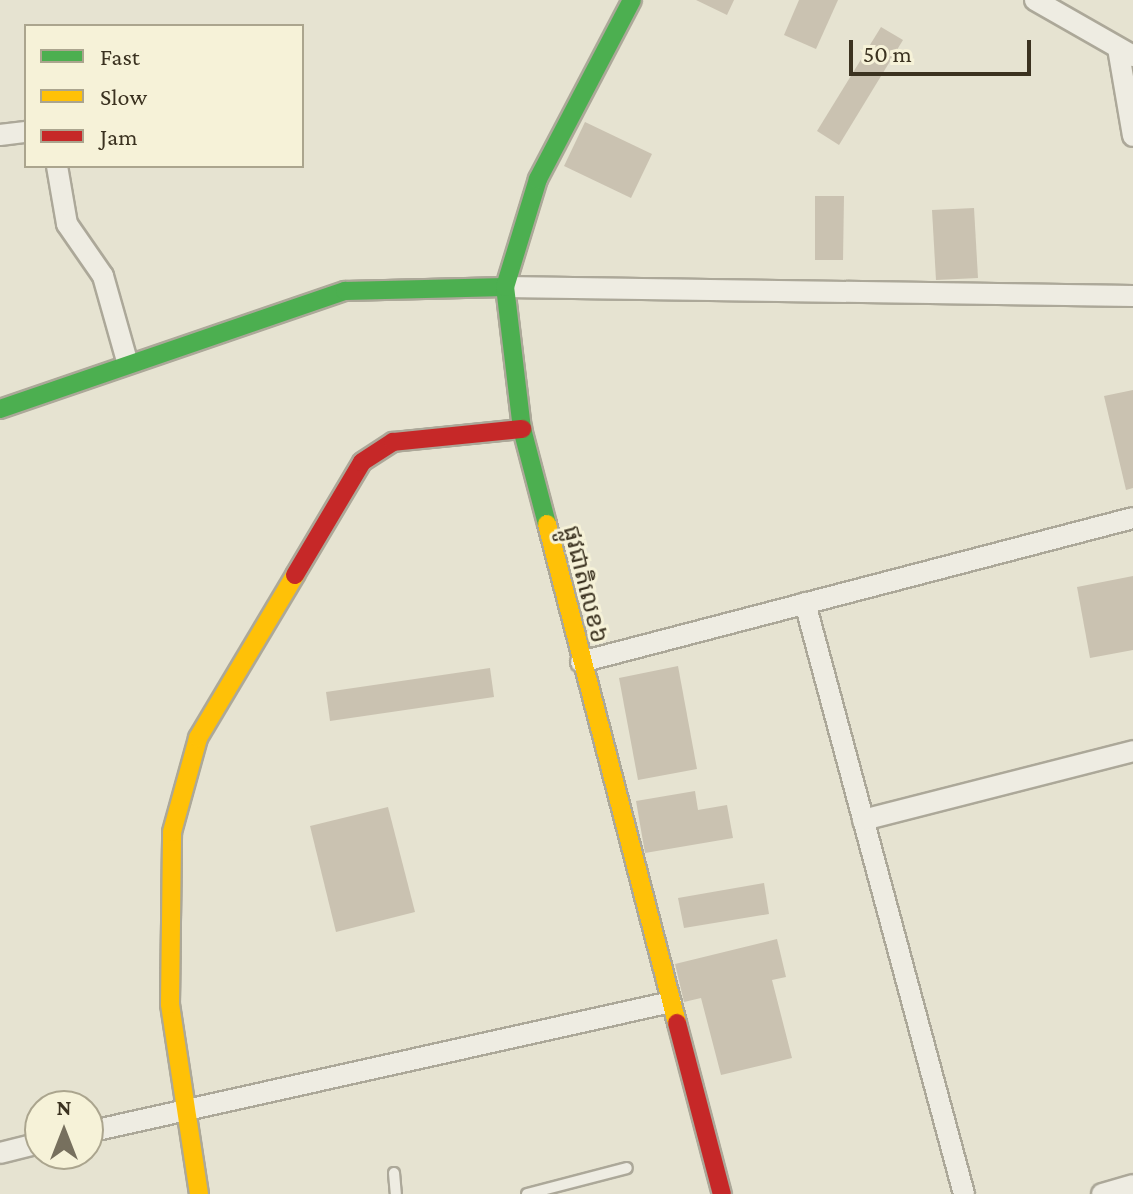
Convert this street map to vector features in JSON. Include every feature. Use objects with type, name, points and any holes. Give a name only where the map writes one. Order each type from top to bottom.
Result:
[{"type":"street","name":"ផ្លូវជាតិលេខ៦","points":[[632,0],[538,179],[505,287],[522,429],[722,1194]]},
{"type":"street","points":[[1035,0],[1125,52],[1133,136]]},
{"type":"street","points":[[0,135],[24,132]]},
{"type":"street","points":[[57,168],[67,224],[103,276],[127,361]]},
{"type":"street","points":[[0,409],[127,361],[345,291],[505,287],[1133,296]]},
{"type":"street","points":[[199,1194],[189,1109],[170,1004],[172,832],[198,738],[362,462],[393,442],[522,429]]},
{"type":"street","points":[[581,662],[1133,518]]},
{"type":"street","points":[[805,603],[964,1194]]},
{"type":"street","points":[[863,820],[1133,751]]},
{"type":"street","points":[[104,1128],[671,1002]]},
{"type":"street","points":[[0,1153],[24,1147]]},
{"type":"street","points":[[1102,1194],[1133,1185]]},
{"type":"lane","points":[[527,1194],[627,1168]]},
{"type":"lane","points":[[394,1173],[396,1194]]},
{"type":"building","points":[[696,0],[734,0],[727,15]]},
{"type":"building","points":[[799,0],[838,0],[816,49],[784,35]]},
{"type":"building","points":[[881,27],[903,40],[839,145],[817,131]]},
{"type":"building","points":[[585,122],[652,154],[631,198],[564,166]]},
{"type":"building","points":[[815,196],[844,196],[843,260],[815,260]]},
{"type":"building","points":[[974,208],[978,278],[936,280],[932,210]]},
{"type":"building","points":[[1133,390],[1133,488],[1126,490],[1104,396]]},
{"type":"building","points":[[1133,576],[1133,650],[1090,658],[1077,587]]},
{"type":"building","points":[[678,666],[697,769],[638,780],[619,678]]},
{"type":"building","points":[[490,668],[494,697],[330,721],[326,692]]},
{"type":"building","points":[[695,791],[698,810],[727,805],[733,838],[645,853],[636,801]]},
{"type":"building","points":[[388,807],[415,912],[336,932],[310,826]]},
{"type":"building","points":[[764,883],[769,914],[684,928],[678,898]]},
{"type":"building","points":[[777,939],[786,977],[772,980],[792,1058],[721,1075],[701,998],[684,1002],[675,964]]},
{"type":"traffic: fast","points":[[547,524],[522,429],[505,287],[538,179],[632,0]]},
{"type":"traffic: fast","points":[[0,409],[345,291],[505,287]]},
{"type":"traffic: slow","points":[[547,524],[677,1023]]},
{"type":"traffic: slow","points":[[199,1194],[170,1004],[172,832],[198,738],[295,575]]},
{"type":"traffic: jam","points":[[295,575],[362,462],[393,442],[522,429]]},
{"type":"traffic: jam","points":[[677,1023],[722,1194]]}]
